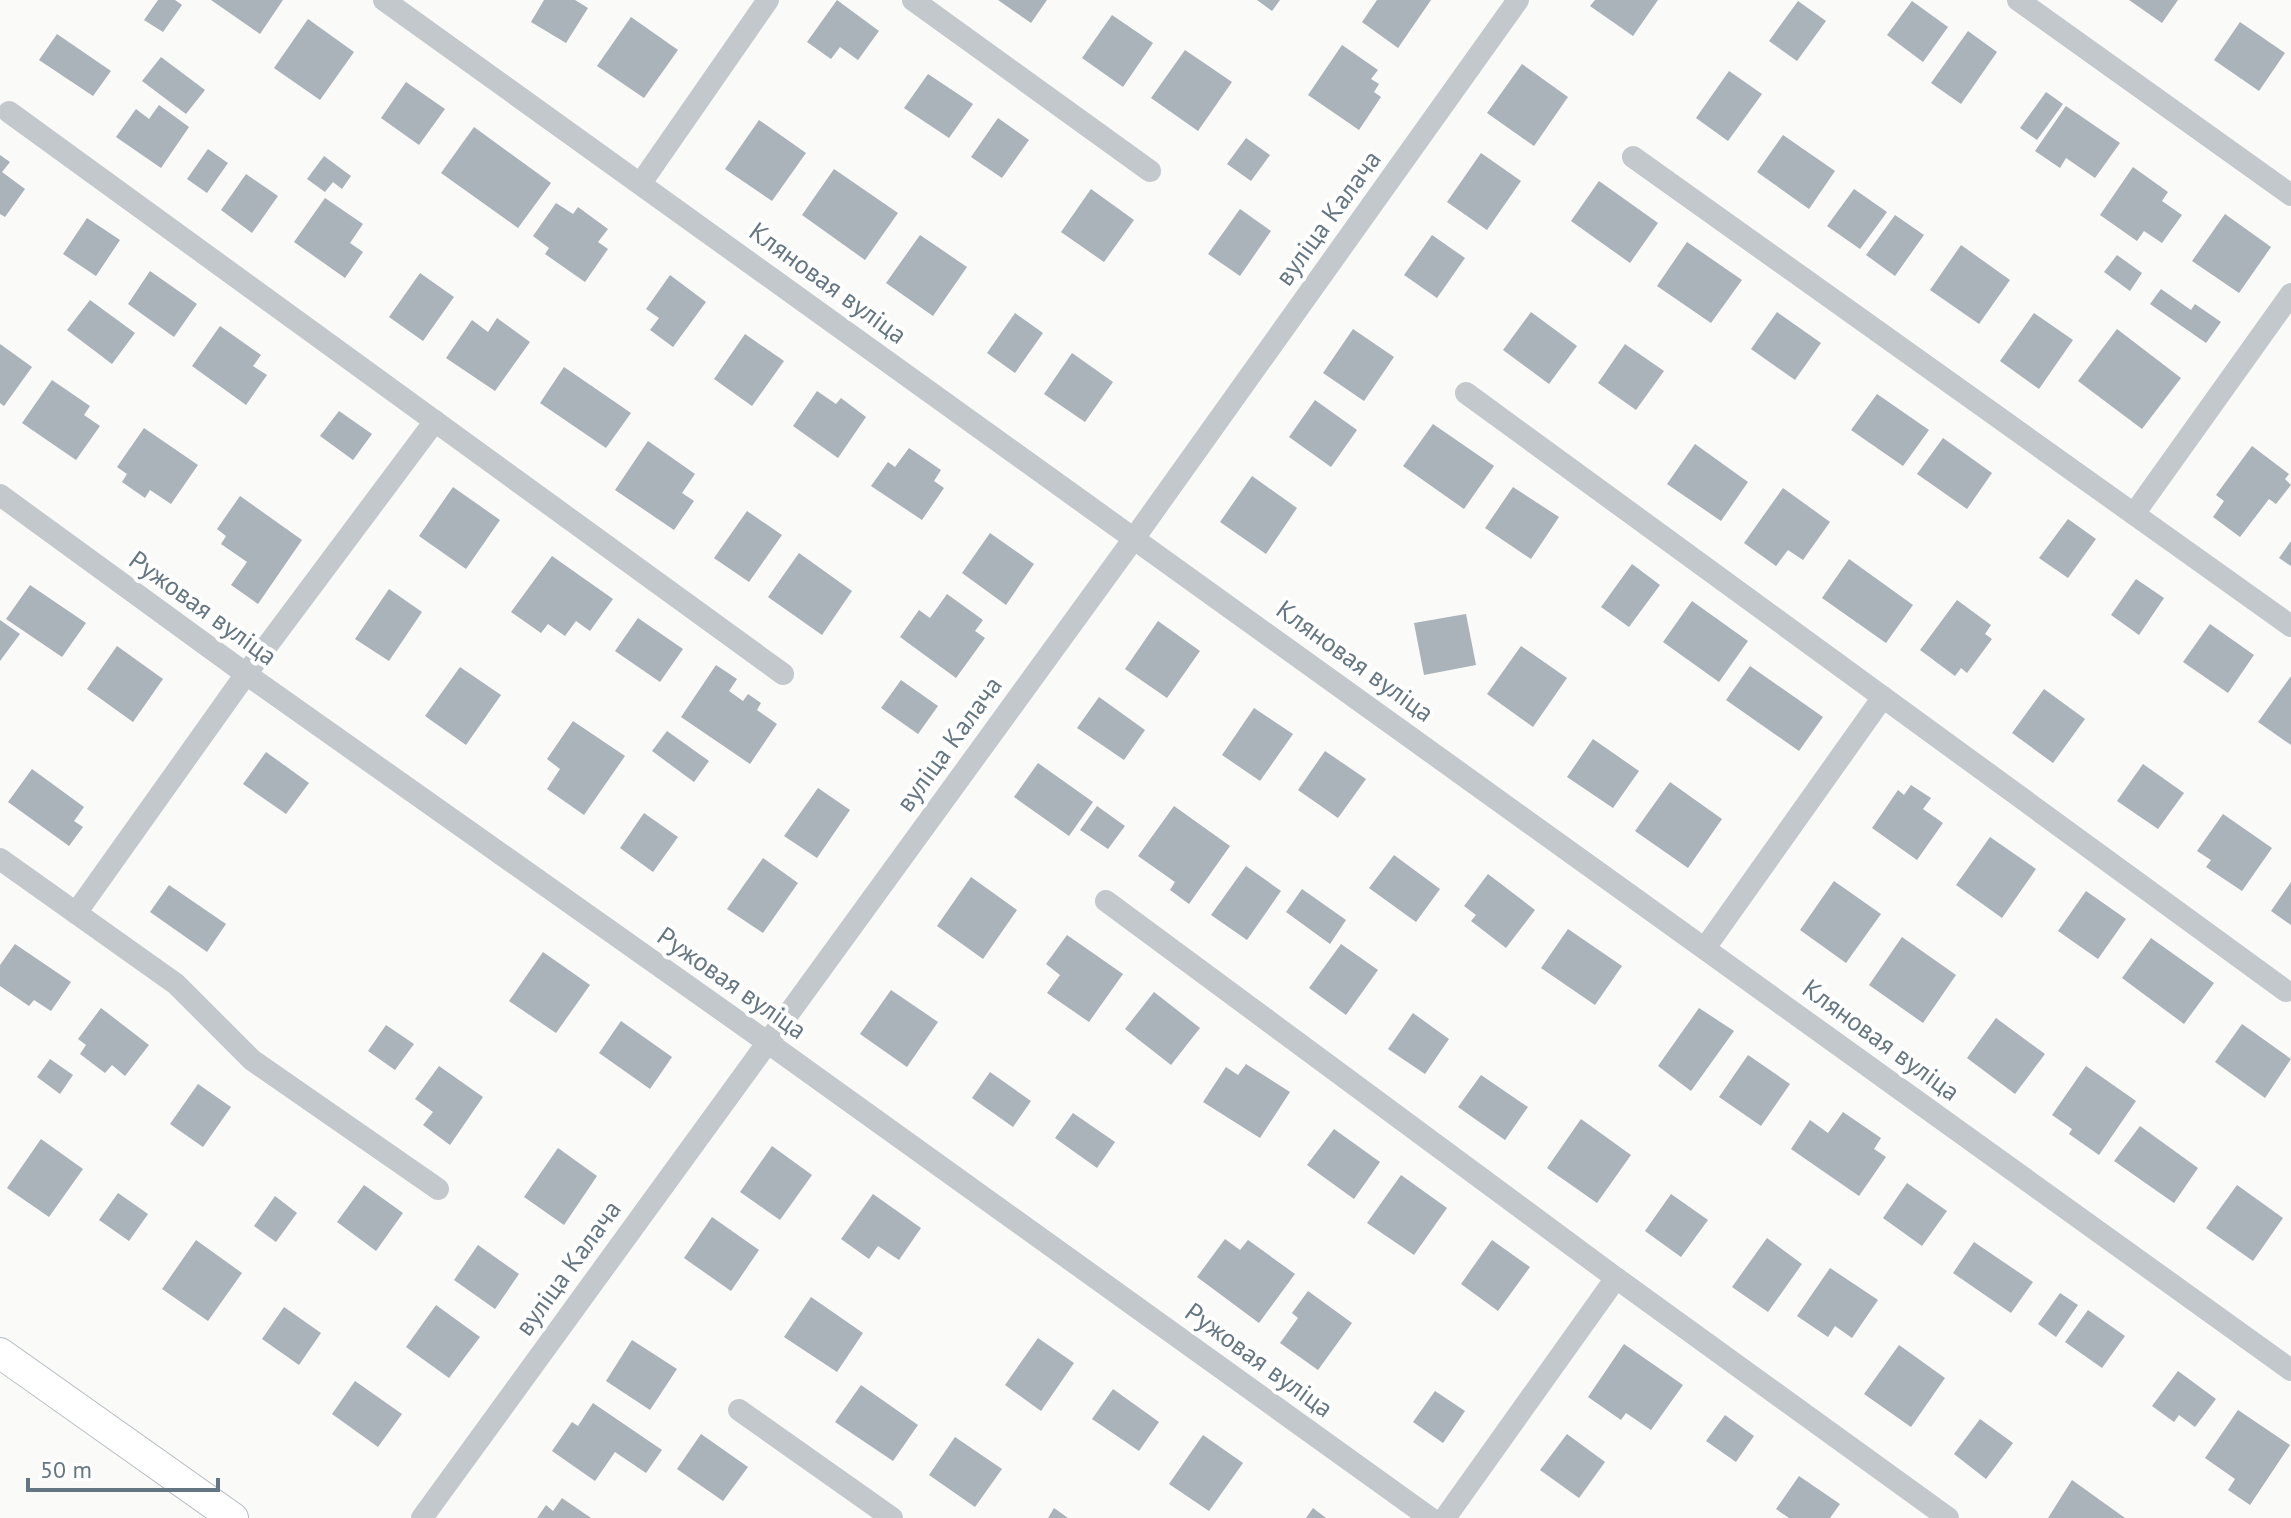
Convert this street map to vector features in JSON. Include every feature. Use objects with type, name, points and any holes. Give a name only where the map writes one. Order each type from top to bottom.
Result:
[{"type":"street","name":"Кляновая вуліца","points":[[384,0],[2291,1370]]},
{"type":"street","points":[[641,183],[768,0]]},
{"type":"street","points":[[913,0],[1150,171]]},
{"type":"street","name":"вуліца Калача","points":[[422,1518],[1135,537],[1518,0]]},
{"type":"street","points":[[2018,0],[2291,195]]},
{"type":"street","points":[[9,112],[783,674]]},
{"type":"street","points":[[1633,157],[2291,626]]},
{"type":"street","points":[[2134,514],[2291,294]]},
{"type":"street","points":[[1466,393],[2286,991]]},
{"type":"street","points":[[76,913],[246,674],[435,421]]},
{"type":"street","name":"Ружовая вуліца","points":[[0,495],[246,674],[767,1042],[1430,1518]]},
{"type":"street","points":[[1705,948],[1883,697]]},
{"type":"street","points":[[0,859],[176,984],[252,1060],[438,1189]]},
{"type":"street","points":[[1106,901],[1616,1278],[1948,1518]]},
{"type":"street","points":[[1445,1518],[1616,1278]]},
{"type":"street","points":[[0,1353],[233,1518]]},
{"type":"street","points":[[739,1410],[892,1518]]},
{"type":"building","points":[[158,0],[175,0],[182,5],[163,32],[144,20]]},
{"type":"building","points":[[211,0],[283,0],[260,34]]},
{"type":"building","points":[[544,0],[575,0],[588,8],[566,43],[531,22]]},
{"type":"building","points":[[837,0],[879,31],[858,60],[840,47],[831,59],[807,42]]},
{"type":"building","points":[[998,0],[1047,0],[1031,23]]},
{"type":"building","points":[[1257,0],[1280,0],[1272,11]]},
{"type":"building","points":[[1377,0],[1431,0],[1398,48],[1362,22]]},
{"type":"building","points":[[1595,0],[1658,0],[1633,36],[1590,6]]},
{"type":"building","points":[[2129,0],[2178,0],[2162,23]]},
{"type":"building","points":[[1798,1],[1826,21],[1797,61],[1769,41]]},
{"type":"building","points":[[1912,1],[1948,27],[1923,62],[1887,35]]},
{"type":"building","points":[[1112,15],[1153,43],[1123,87],[1082,58]]},
{"type":"building","points":[[631,17],[678,50],[644,98],[597,66]]},
{"type":"building","points":[[308,19],[354,52],[320,100],[274,68]]},
{"type":"building","points":[[2240,22],[2285,53],[2259,91],[2214,60]]},
{"type":"building","points":[[1968,31],[1997,52],[1961,104],[1931,83]]},
{"type":"building","points":[[57,34],[111,71],[93,96],[39,60]]},
{"type":"building","points":[[1342,45],[1378,70],[1371,79],[1379,84],[1374,92],[1381,97],[1359,130],[1308,95]]},
{"type":"building","points":[[1185,50],[1232,82],[1198,131],[1151,98]]},
{"type":"building","points":[[161,57],[205,90],[186,114],[142,81]]},
{"type":"building","points":[[1522,64],[1568,97],[1534,146],[1487,113]]},
{"type":"building","points":[[1729,71],[1762,94],[1728,141],[1696,118]]},
{"type":"building","points":[[928,74],[973,104],[949,138],[904,108]]},
{"type":"building","points":[[406,82],[445,109],[419,145],[381,118]]},
{"type":"building","points":[[2046,92],[2063,104],[2037,140],[2020,128]]},
{"type":"building","points":[[159,105],[189,127],[161,168],[116,137],[136,109],[149,119]]},
{"type":"building","points":[[2066,106],[2120,143],[2095,178],[2066,158],[2060,168],[2035,151]]},
{"type":"building","points":[[998,118],[1029,140],[1002,178],[971,157]]},
{"type":"building","points":[[759,120],[806,153],[772,201],[725,169]]},
{"type":"building","points":[[474,127],[551,183],[518,228],[441,173]]},
{"type":"building","points":[[1783,135],[1835,171],[1809,209],[1757,172]]},
{"type":"building","points":[[1246,138],[1270,155],[1251,181],[1227,164]]},
{"type":"building","points":[[208,149],[228,163],[207,193],[187,179]]},
{"type":"building","points":[[1481,153],[1521,181],[1487,230],[1447,202]]},
{"type":"building","points":[[0,155],[10,162],[2,172],[25,189],[5,217],[0,214]]},
{"type":"building","points":[[324,156],[351,176],[342,189],[333,182],[325,192],[307,179]]},
{"type":"building","points":[[2133,167],[2168,192],[2162,201],[2182,215],[2162,243],[2144,231],[2137,241],[2100,215]]},
{"type":"building","points":[[834,169],[898,213],[865,260],[802,215]]},
{"type":"building","points":[[246,174],[278,196],[252,233],[221,210]]},
{"type":"building","points":[[1599,181],[1658,223],[1630,263],[1571,221]]},
{"type":"building","points":[[1091,189],[1134,220],[1104,262],[1061,232]]},
{"type":"building","points":[[1854,189],[1887,212],[1860,249],[1827,226]]},
{"type":"building","points":[[325,198],[363,224],[350,243],[363,252],[345,278],[294,242]]},
{"type":"building","points":[[556,203],[573,214],[578,207],[608,229],[598,242],[608,249],[585,282],[545,254],[549,248],[533,236]]},
{"type":"building","points":[[1240,209],[1271,231],[1240,276],[1208,254]]},
{"type":"building","points":[[2225,214],[2271,247],[2239,293],[2192,261]]},
{"type":"building","points":[[1895,215],[1924,235],[1895,276],[1866,255]]},
{"type":"building","points":[[87,218],[120,240],[96,276],[63,254]]},
{"type":"building","points":[[920,235],[967,267],[933,316],[886,283]]},
{"type":"building","points":[[1432,235],[1465,258],[1437,298],[1404,275]]},
{"type":"building","points":[[1687,242],[1742,280],[1711,323],[1657,286]]},
{"type":"building","points":[[1961,245],[2010,280],[1979,324],[1930,290]]},
{"type":"building","points":[[2117,255],[2142,273],[2130,291],[2104,272]]},
{"type":"building","points":[[150,271],[197,304],[174,337],[128,304]]},
{"type":"building","points":[[420,273],[454,297],[423,341],[389,317]]},
{"type":"building","points":[[670,275],[706,302],[673,347],[650,330],[659,318],[646,309]]},
{"type":"building","points":[[2161,289],[2191,310],[2195,304],[2221,322],[2206,343],[2150,304]]},
{"type":"building","points":[[90,300],[135,333],[112,364],[67,330]]},
{"type":"building","points":[[1531,312],[1577,346],[1549,384],[1503,350]]},
{"type":"building","points":[[1777,312],[1821,343],[1795,380],[1751,349]]},
{"type":"building","points":[[1015,313],[1043,333],[1015,373],[987,353]]},
{"type":"building","points":[[2034,313],[2073,340],[2039,389],[2000,361]]},
{"type":"building","points":[[497,318],[530,342],[495,391],[446,358],[472,320],[488,332]]},
{"type":"building","points":[[220,326],[261,355],[253,366],[267,375],[246,405],[192,366]]},
{"type":"building","points":[[1353,329],[1394,357],[1364,401],[1323,373]]},
{"type":"building","points":[[2117,329],[2181,378],[2142,429],[2078,381]]},
{"type":"building","points":[[745,334],[784,361],[752,406],[714,379]]},
{"type":"building","points":[[0,344],[32,367],[4,406],[0,403]]},
{"type":"building","points":[[1625,344],[1664,371],[1636,410],[1598,383]]},
{"type":"building","points":[[1072,353],[1113,382],[1085,422],[1044,394]]},
{"type":"building","points":[[564,367],[631,413],[606,448],[540,403]]},
{"type":"building","points":[[52,380],[90,406],[84,415],[100,426],[76,460],[22,423]]},
{"type":"building","points":[[817,391],[836,404],[841,398],[866,417],[838,458],[793,426]]},
{"type":"building","points":[[1877,394],[1929,430],[1903,466],[1851,430]]},
{"type":"building","points":[[1315,400],[1357,430],[1331,467],[1289,437]]},
{"type":"building","points":[[339,411],[372,434],[353,460],[320,436]]},
{"type":"building","points":[[1433,424],[1494,466],[1464,509],[1403,466]]},
{"type":"building","points":[[144,428],[198,465],[171,504],[150,490],[145,498],[122,482],[127,474],[117,467]]},
{"type":"building","points":[[1943,438],[1992,473],[1967,509],[1917,474]]},
{"type":"building","points":[[648,441],[695,474],[682,493],[694,501],[674,530],[615,490]]},
{"type":"building","points":[[1695,444],[1748,482],[1721,521],[1667,484]]},
{"type":"building","points":[[2252,446],[2289,474],[2285,479],[2291,485],[2276,504],[2269,499],[2240,537],[2213,517],[2224,501],[2216,495]]},
{"type":"building","points":[[909,448],[941,470],[934,481],[944,488],[922,520],[871,486],[888,462],[895,467]]},
{"type":"building","points":[[1252,476],[1297,508],[1266,554],[1220,522]]},
{"type":"building","points":[[453,487],[500,520],[466,569],[419,536]]},
{"type":"building","points":[[1513,487],[1559,517],[1531,559],[1485,528]]},
{"type":"building","points":[[1783,488],[1830,522],[1803,560],[1788,550],[1776,566],[1744,543]]},
{"type":"building","points":[[240,496],[302,540],[258,604],[231,585],[247,562],[221,544],[226,536],[217,529]]},
{"type":"building","points":[[747,511],[782,535],[749,582],[714,558]]},
{"type":"building","points":[[2068,519],[2096,539],[2068,578],[2039,558]]},
{"type":"building","points":[[990,533],[1034,564],[1006,605],[962,573]]},
{"type":"building","points":[[2291,541],[2291,566],[2279,558]]},
{"type":"building","points":[[799,553],[852,591],[822,635],[768,597]]},
{"type":"building","points":[[552,556],[613,599],[590,631],[576,621],[565,636],[548,624],[541,633],[511,612]]},
{"type":"building","points":[[1849,559],[1913,605],[1886,643],[1822,598]]},
{"type":"building","points":[[1632,564],[1660,585],[1629,627],[1601,607]]},
{"type":"building","points":[[2136,579],[2164,598],[2139,635],[2111,615]]},
{"type":"building","points":[[30,585],[86,623],[62,657],[6,619]]},
{"type":"building","points":[[389,589],[422,612],[389,661],[355,639]]},
{"type":"building","points":[[947,594],[983,620],[975,631],[985,638],[956,678],[900,637],[919,610],[930,618]]},
{"type":"building","points":[[1957,600],[1991,625],[1985,634],[1992,639],[1967,673],[1961,668],[1955,676],[1920,650]]},
{"type":"building","points":[[1692,601],[1748,641],[1719,682],[1663,642]]},
{"type":"building","points":[[1466,614],[1476,665],[1424,675],[1414,623]]},
{"type":"building","points":[[638,618],[683,649],[660,682],[615,651]]},
{"type":"building","points":[[0,620],[20,634],[0,661]]},
{"type":"building","points":[[1158,621],[1200,651],[1167,698],[1125,669]]},
{"type":"building","points":[[2210,624],[2254,655],[2228,693],[2183,662]]},
{"type":"building","points":[[117,646],[163,679],[133,722],[87,689]]},
{"type":"building","points":[[1521,646],[1567,678],[1533,727],[1487,694]]},
{"type":"building","points":[[716,665],[737,679],[729,691],[743,701],[748,694],[761,703],[757,710],[777,724],[750,764],[681,717]]},
{"type":"building","points":[[1750,666],[1823,717],[1799,751],[1726,700]]},
{"type":"building","points":[[460,667],[501,695],[466,745],[425,716]]},
{"type":"building","points":[[2291,676],[2291,745],[2258,722]]},
{"type":"building","points":[[901,680],[938,706],[918,734],[881,708]]},
{"type":"building","points":[[2044,689],[2085,719],[2053,763],[2012,733]]},
{"type":"building","points":[[1099,697],[1145,730],[1124,760],[1077,728]]},
{"type":"building","points":[[1254,708],[1293,734],[1260,781],[1222,755]]},
{"type":"building","points":[[573,721],[625,756],[584,815],[547,789],[560,769],[547,759]]},
{"type":"building","points":[[667,731],[709,761],[694,782],[652,751]]},
{"type":"building","points":[[1593,739],[1639,771],[1613,808],[1567,777]]},
{"type":"building","points":[[1325,751],[1366,779],[1338,818],[1298,790]]},
{"type":"building","points":[[266,752],[309,783],[286,814],[243,784]]},
{"type":"building","points":[[1038,763],[1093,802],[1069,836],[1014,797]]},
{"type":"building","points":[[2143,764],[2184,793],[2158,829],[2117,801]]},
{"type":"building","points":[[32,769],[84,807],[74,821],[83,827],[69,846],[8,802]]},
{"type":"building","points":[[1670,782],[1722,819],[1688,868],[1635,831]]},
{"type":"building","points":[[1911,785],[1931,798],[1923,809],[1943,823],[1917,860],[1872,828],[1898,790],[1904,795]]},
{"type":"building","points":[[818,788],[850,810],[817,858],[784,836]]},
{"type":"building","points":[[1097,806],[1125,826],[1108,849],[1080,830]]},
{"type":"building","points":[[1174,806],[1230,846],[1189,904],[1170,890],[1175,882],[1138,856]]},
{"type":"building","points":[[644,813],[678,837],[653,872],[620,848]]},
{"type":"building","points":[[2223,814],[2272,848],[2242,891],[2206,867],[2211,860],[2197,851]]},
{"type":"building","points":[[1990,837],[2036,869],[2002,918],[1956,885]]},
{"type":"building","points":[[1394,855],[1440,889],[1416,922],[1369,888]]},
{"type":"building","points":[[763,858],[798,883],[763,933],[727,909]]},
{"type":"building","points":[[1246,866],[1281,891],[1247,940],[1211,915]]},
{"type":"building","points":[[1488,874],[1535,910],[1506,948],[1471,921],[1476,915],[1464,906]]},
{"type":"building","points":[[971,877],[1017,910],[983,959],[937,926]]},
{"type":"building","points":[[1834,881],[1881,914],[1846,963],[1800,930]]},
{"type":"building","points":[[2291,882],[2291,925],[2271,911]]},
{"type":"building","points":[[169,885],[226,924],[207,952],[150,912]]},
{"type":"building","points":[[1302,889],[1346,920],[1330,944],[1286,912]]},
{"type":"building","points":[[2086,891],[2126,919],[2098,959],[2058,931]]},
{"type":"building","points":[[1568,929],[1622,966],[1595,1005],[1541,968]]},
{"type":"building","points":[[1067,935],[1123,974],[1089,1022],[1047,993],[1060,975],[1046,964]]},
{"type":"building","points":[[1902,937],[1956,975],[1923,1023],[1869,985]]},
{"type":"building","points":[[2151,938],[2214,983],[2184,1024],[2122,978]]},
{"type":"building","points":[[15,944],[71,982],[51,1011],[34,1000],[29,1006],[0,986],[0,965]]},
{"type":"building","points":[[1341,944],[1378,970],[1346,1015],[1309,988]]},
{"type":"building","points":[[543,952],[590,985],[556,1033],[509,1001]]},
{"type":"building","points":[[891,990],[938,1022],[907,1067],[860,1034]]},
{"type":"building","points":[[1154,992],[1200,1028],[1171,1065],[1125,1029]]},
{"type":"building","points":[[101,1008],[149,1045],[125,1076],[112,1065],[105,1073],[80,1054],[86,1045],[78,1039]]},
{"type":"building","points":[[1699,1008],[1734,1031],[1691,1091],[1658,1066]]},
{"type":"building","points":[[1413,1013],[1449,1039],[1425,1074],[1388,1049]]},
{"type":"building","points":[[1996,1018],[2045,1054],[2015,1094],[1967,1058]]},
{"type":"building","points":[[621,1021],[672,1057],[650,1089],[599,1053]]},
{"type":"building","points":[[2242,1024],[2291,1059],[2265,1098],[2215,1062]]},
{"type":"building","points":[[386,1025],[414,1044],[395,1070],[368,1051]]},
{"type":"building","points":[[1748,1055],[1790,1084],[1761,1126],[1719,1097]]},
{"type":"building","points":[[50,1059],[73,1075],[60,1094],[37,1077]]},
{"type":"building","points":[[1246,1064],[1290,1092],[1260,1138],[1203,1102],[1226,1067],[1238,1075]]},
{"type":"building","points":[[439,1066],[483,1097],[450,1145],[423,1125],[433,1112],[415,1099]]},
{"type":"building","points":[[2086,1066],[2136,1101],[2099,1155],[2069,1134],[2072,1129],[2052,1115]]},
{"type":"building","points":[[990,1072],[1031,1101],[1013,1127],[972,1098]]},
{"type":"building","points":[[1481,1075],[1528,1107],[1505,1140],[1458,1107]]},
{"type":"building","points":[[198,1084],[231,1107],[203,1147],[170,1124]]},
{"type":"building","points":[[1843,1112],[1881,1138],[1874,1149],[1886,1157],[1859,1196],[1791,1149],[1810,1120],[1828,1133]]},
{"type":"building","points":[[1073,1113],[1115,1142],[1097,1168],[1055,1138]]},
{"type":"building","points":[[1581,1119],[1631,1155],[1597,1203],[1547,1168]]},
{"type":"building","points":[[2140,1126],[2198,1168],[2174,1203],[2114,1161]]},
{"type":"building","points":[[1334,1129],[1380,1162],[1354,1199],[1307,1165]]},
{"type":"building","points":[[41,1139],[83,1169],[49,1217],[7,1188]]},
{"type":"building","points":[[772,1146],[812,1175],[780,1220],[740,1192]]},
{"type":"building","points":[[558,1148],[597,1176],[564,1225],[524,1197]]},
{"type":"building","points":[[1401,1175],[1447,1208],[1414,1255],[1367,1223]]},
{"type":"building","points":[[1907,1183],[1947,1211],[1922,1246],[1883,1218]]},
{"type":"building","points":[[364,1185],[403,1213],[376,1251],[337,1222]]},
{"type":"building","points":[[2237,1185],[2283,1218],[2253,1261],[2206,1228]]},
{"type":"building","points":[[118,1193],[148,1214],[129,1241],[99,1220]]},
{"type":"building","points":[[873,1194],[921,1228],[899,1260],[878,1246],[869,1259],[841,1239]]},
{"type":"building","points":[[1671,1194],[1708,1220],[1681,1257],[1645,1231]]},
{"type":"building","points":[[275,1196],[297,1213],[276,1242],[254,1226]]},
{"type":"building","points":[[712,1217],[759,1250],[731,1291],[684,1258]]},
{"type":"building","points":[[1767,1238],[1802,1264],[1768,1312],[1732,1287]]},
{"type":"building","points":[[1225,1239],[1240,1250],[1248,1240],[1295,1274],[1259,1323],[1197,1277]]},
{"type":"building","points":[[196,1240],[242,1273],[208,1321],[162,1289]]},
{"type":"building","points":[[1492,1240],[1530,1267],[1498,1311],[1461,1284]]},
{"type":"building","points":[[1974,1242],[2033,1282],[2011,1313],[1953,1273]]},
{"type":"building","points":[[478,1245],[519,1274],[495,1309],[454,1280]]},
{"type":"building","points":[[1830,1268],[1878,1300],[1852,1338],[1835,1326],[1828,1337],[1797,1316]]},
{"type":"building","points":[[1308,1291],[1352,1323],[1318,1370],[1280,1343],[1298,1318],[1292,1313]]},
{"type":"building","points":[[2060,1293],[2078,1305],[2056,1337],[2038,1324]]},
{"type":"building","points":[[811,1297],[863,1333],[837,1372],[784,1337]]},
{"type":"building","points":[[436,1305],[480,1337],[449,1378],[406,1347]]},
{"type":"building","points":[[284,1307],[321,1333],[299,1365],[262,1339]]},
{"type":"building","points":[[2088,1310],[2125,1336],[2102,1368],[2065,1342]]},
{"type":"building","points":[[1038,1338],[1074,1363],[1041,1411],[1005,1385]]},
{"type":"building","points":[[632,1340],[677,1369],[650,1410],[606,1381]]},
{"type":"building","points":[[1624,1344],[1683,1385],[1651,1430],[1626,1413],[1621,1420],[1588,1397]]},
{"type":"building","points":[[1899,1345],[1945,1378],[1911,1427],[1864,1394]]},
{"type":"building","points":[[2178,1371],[2216,1399],[2195,1427],[2179,1415],[2174,1422],[2152,1406]]},
{"type":"building","points":[[355,1381],[402,1414],[378,1447],[332,1414]]},
{"type":"building","points":[[861,1385],[918,1425],[893,1461],[835,1422]]},
{"type":"building","points":[[1113,1389],[1159,1422],[1139,1451],[1092,1419]]},
{"type":"building","points":[[1435,1391],[1465,1411],[1443,1443],[1413,1422]]},
{"type":"building","points":[[593,1403],[662,1450],[646,1473],[615,1452],[595,1481],[552,1451],[572,1422],[578,1426]]},
{"type":"building","points":[[2238,1410],[2290,1445],[2250,1505],[2228,1490],[2235,1479],[2205,1458]]},
{"type":"building","points":[[1725,1415],[1754,1436],[1736,1462],[1706,1441]]},
{"type":"building","points":[[1980,1419],[2013,1443],[1986,1479],[1954,1454]]},
{"type":"building","points":[[701,1434],[748,1467],[723,1501],[677,1469]]},
{"type":"building","points":[[1567,1434],[1605,1462],[1579,1498],[1540,1470]]},
{"type":"building","points":[[1203,1435],[1243,1463],[1209,1511],[1169,1484]]},
{"type":"building","points":[[955,1437],[1002,1469],[975,1507],[929,1475]]},
{"type":"building","points":[[1799,1476],[1840,1504],[1830,1518],[1789,1518],[1776,1509]]},
{"type":"building","points":[[2072,1480],[2125,1518],[2048,1518]]},
{"type":"building","points":[[562,1498],[591,1518],[537,1518],[546,1505],[553,1511]]},
{"type":"building","points":[[1054,1508],[1068,1518],[1048,1518]]},
{"type":"building","points":[[1313,1508],[1326,1518],[1306,1518]]}]
